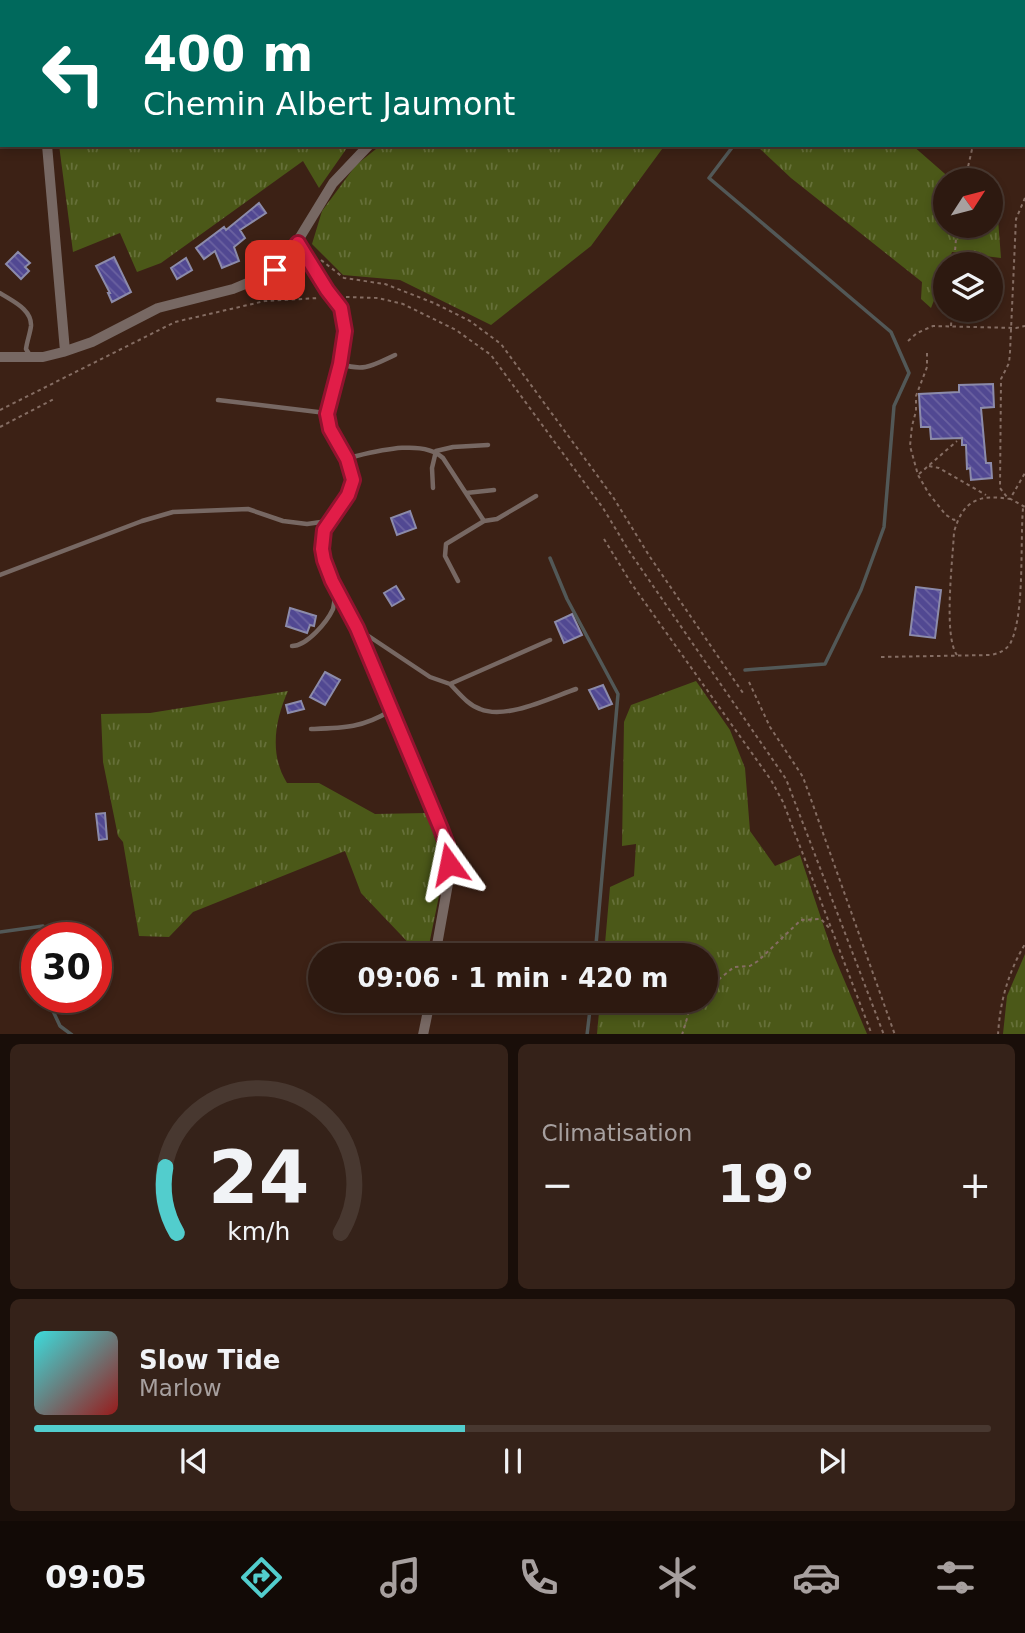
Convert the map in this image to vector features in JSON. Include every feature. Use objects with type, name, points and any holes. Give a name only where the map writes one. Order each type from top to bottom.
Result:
[{"type":"street","points":[[47,147],[65,351]]},
{"type":"street","points":[[0,357],[43,357],[65,351],[92,342],[159,308],[256,281],[286,260],[333,183],[367,147]]},
{"type":"street","points":[[298,243],[344,317],[345,331],[340,364],[327,414],[330,429],[347,459],[353,480],[350,490],[324,530],[322,549],[332,581],[357,628],[447,845],[449,878],[437,943]]},
{"type":"street","points":[[424,1034],[428,1013]]},
{"type":"lane","points":[[0,293],[24,309],[29,317],[31,324],[26,349],[31,358]]},
{"type":"lane","points":[[340,364],[359,369],[395,355]]},
{"type":"lane","points":[[219,400],[327,414]]},
{"type":"lane","points":[[347,459],[416,447],[436,451],[488,445]]},
{"type":"lane","points":[[433,488],[432,468],[436,451]]},
{"type":"lane","points":[[436,451],[484,521]]},
{"type":"lane","points":[[466,493],[494,490]]},
{"type":"lane","points":[[458,581],[445,556],[446,544],[484,521],[497,519],[536,496]]},
{"type":"lane","points":[[0,575],[142,521],[173,512],[248,509],[283,521],[307,524],[329,520]]},
{"type":"lane","points":[[292,646],[303,644],[327,618],[332,610],[337,587]]},
{"type":"lane","points":[[357,628],[429,677],[450,684],[479,709],[493,712],[512,710],[576,689]]},
{"type":"lane","points":[[450,684],[550,639]]},
{"type":"lane","points":[[311,729],[354,727],[371,722],[391,710]]},
{"type":"path","points":[[968,168],[973,147]]},
{"type":"path","points":[[881,657],[991,655],[1002,652],[1010,644],[1019,621],[1024,507],[1010,499],[1000,488],[1001,379],[1009,363],[1017,219],[1025,198]]},
{"type":"path","points":[[304,253],[319,258],[344,278],[386,284],[434,303],[470,321],[501,344],[613,497],[650,557],[743,694]]},
{"type":"path","points":[[0,410],[175,322],[265,301],[333,297],[378,298],[403,304],[456,330],[491,355],[603,508],[629,551],[786,779],[884,1034]]},
{"type":"path","points":[[951,322],[951,327]]},
{"type":"path","points":[[908,341],[926,328],[1025,326]]},
{"type":"path","points":[[927,353],[927,366],[916,396],[911,436],[912,457],[918,475],[934,503],[949,518],[958,518]]},
{"type":"path","points":[[0,427],[54,399]]},
{"type":"path","points":[[918,475],[957,442]]},
{"type":"path","points":[[929,466],[939,468],[988,496]]},
{"type":"path","points":[[1010,499],[1025,473]]},
{"type":"path","points":[[957,655],[952,647],[950,630],[954,532],[958,518],[976,499],[988,496],[1010,499]]},
{"type":"path","points":[[604,539],[631,583],[771,780],[783,802],[872,1034]]},
{"type":"path","points":[[748,682],[770,727],[803,777],[895,1034]]},
{"type":"path","points":[[718,979],[734,967],[750,966],[758,961],[801,920],[821,919],[832,933]]},
{"type":"path","points":[[998,1034],[1004,988],[1012,965],[1025,944]]},
{"type":"path","points":[[682,1034],[688,1013]]},
{"type":"green space","points":[[59,147],[348,147],[319,188],[303,161],[161,263],[137,272],[120,233],[73,252]]},
{"type":"green space","points":[[378,147],[664,147],[591,246],[491,325],[400,280],[343,275],[312,244],[322,211],[356,165]]},
{"type":"green space","points":[[758,147],[914,147],[938,168],[933,168],[933,238],[999,238],[1001,252],[933,252],[931,308],[921,299],[922,282],[791,178]]},
{"type":"green space","points":[[696,681],[730,730],[745,768],[750,831],[775,866],[800,855],[832,951],[867,1034],[597,1034],[599,1013],[718,1013],[718,943],[605,943],[610,887],[634,876],[636,844],[622,846],[624,722],[631,705]]},
{"type":"green space","points":[[288,691],[276,737],[278,760],[287,783],[319,783],[375,814],[427,813],[442,861],[442,881],[429,943],[409,943],[361,893],[345,851],[193,912],[169,937],[139,936],[123,842],[118,836],[103,762],[101,714],[150,713]]},
{"type":"green space","points":[[1025,954],[1025,1034],[1003,1034],[1007,996]]},
{"type":"building","points":[[259,203],[266,213],[240,230],[245,238],[234,247],[239,261],[222,268],[215,251],[204,259],[196,248],[224,227],[226,230]]},
{"type":"building","points":[[18,252],[30,263],[25,267],[29,271],[21,279],[6,264]]},
{"type":"building","points":[[114,257],[131,292],[112,302],[96,266]]},
{"type":"building","points":[[186,258],[192,270],[177,279],[171,268]]},
{"type":"building","points":[[993,384],[994,407],[981,408],[986,463],[991,463],[992,478],[971,480],[970,468],[967,469],[966,445],[962,445],[962,438],[931,439],[930,427],[921,427],[919,394],[959,392],[959,385]]},
{"type":"building","points":[[410,511],[416,528],[397,535],[391,518]]},
{"type":"building","points":[[396,586],[404,599],[392,606],[384,593]]},
{"type":"building","points":[[916,587],[941,590],[935,638],[910,635]]},
{"type":"building","points":[[290,608],[316,616],[314,626],[310,625],[307,633],[286,626]]},
{"type":"building","points":[[572,614],[582,635],[564,643],[555,622]]},
{"type":"building","points":[[325,672],[340,680],[325,705],[310,697]]},
{"type":"building","points":[[603,685],[612,704],[599,709],[589,690]]},
{"type":"building","points":[[301,701],[304,709],[288,713],[286,705]]},
{"type":"building","points":[[105,813],[107,839],[99,840],[96,814]]},
{"type":"waterway","points":[[732,147],[709,178],[891,332],[909,373],[894,406],[884,527],[861,590],[825,664],[745,670]]},
{"type":"waterway","points":[[550,558],[567,599],[618,694],[596,943]]},
{"type":"waterway","points":[[0,932],[21,929]]},
{"type":"waterway","points":[[54,1013],[60,1026],[71,1034]]},
{"type":"waterway","points":[[587,1034],[590,1013]]},
{"type":"route","points":[[275,270],[298,243],[327,290],[337,301],[344,317],[344,344],[327,414],[330,429],[352,470],[353,480],[348,495],[324,530],[324,560],[357,628],[441,829],[447,845],[449,864]]}]
